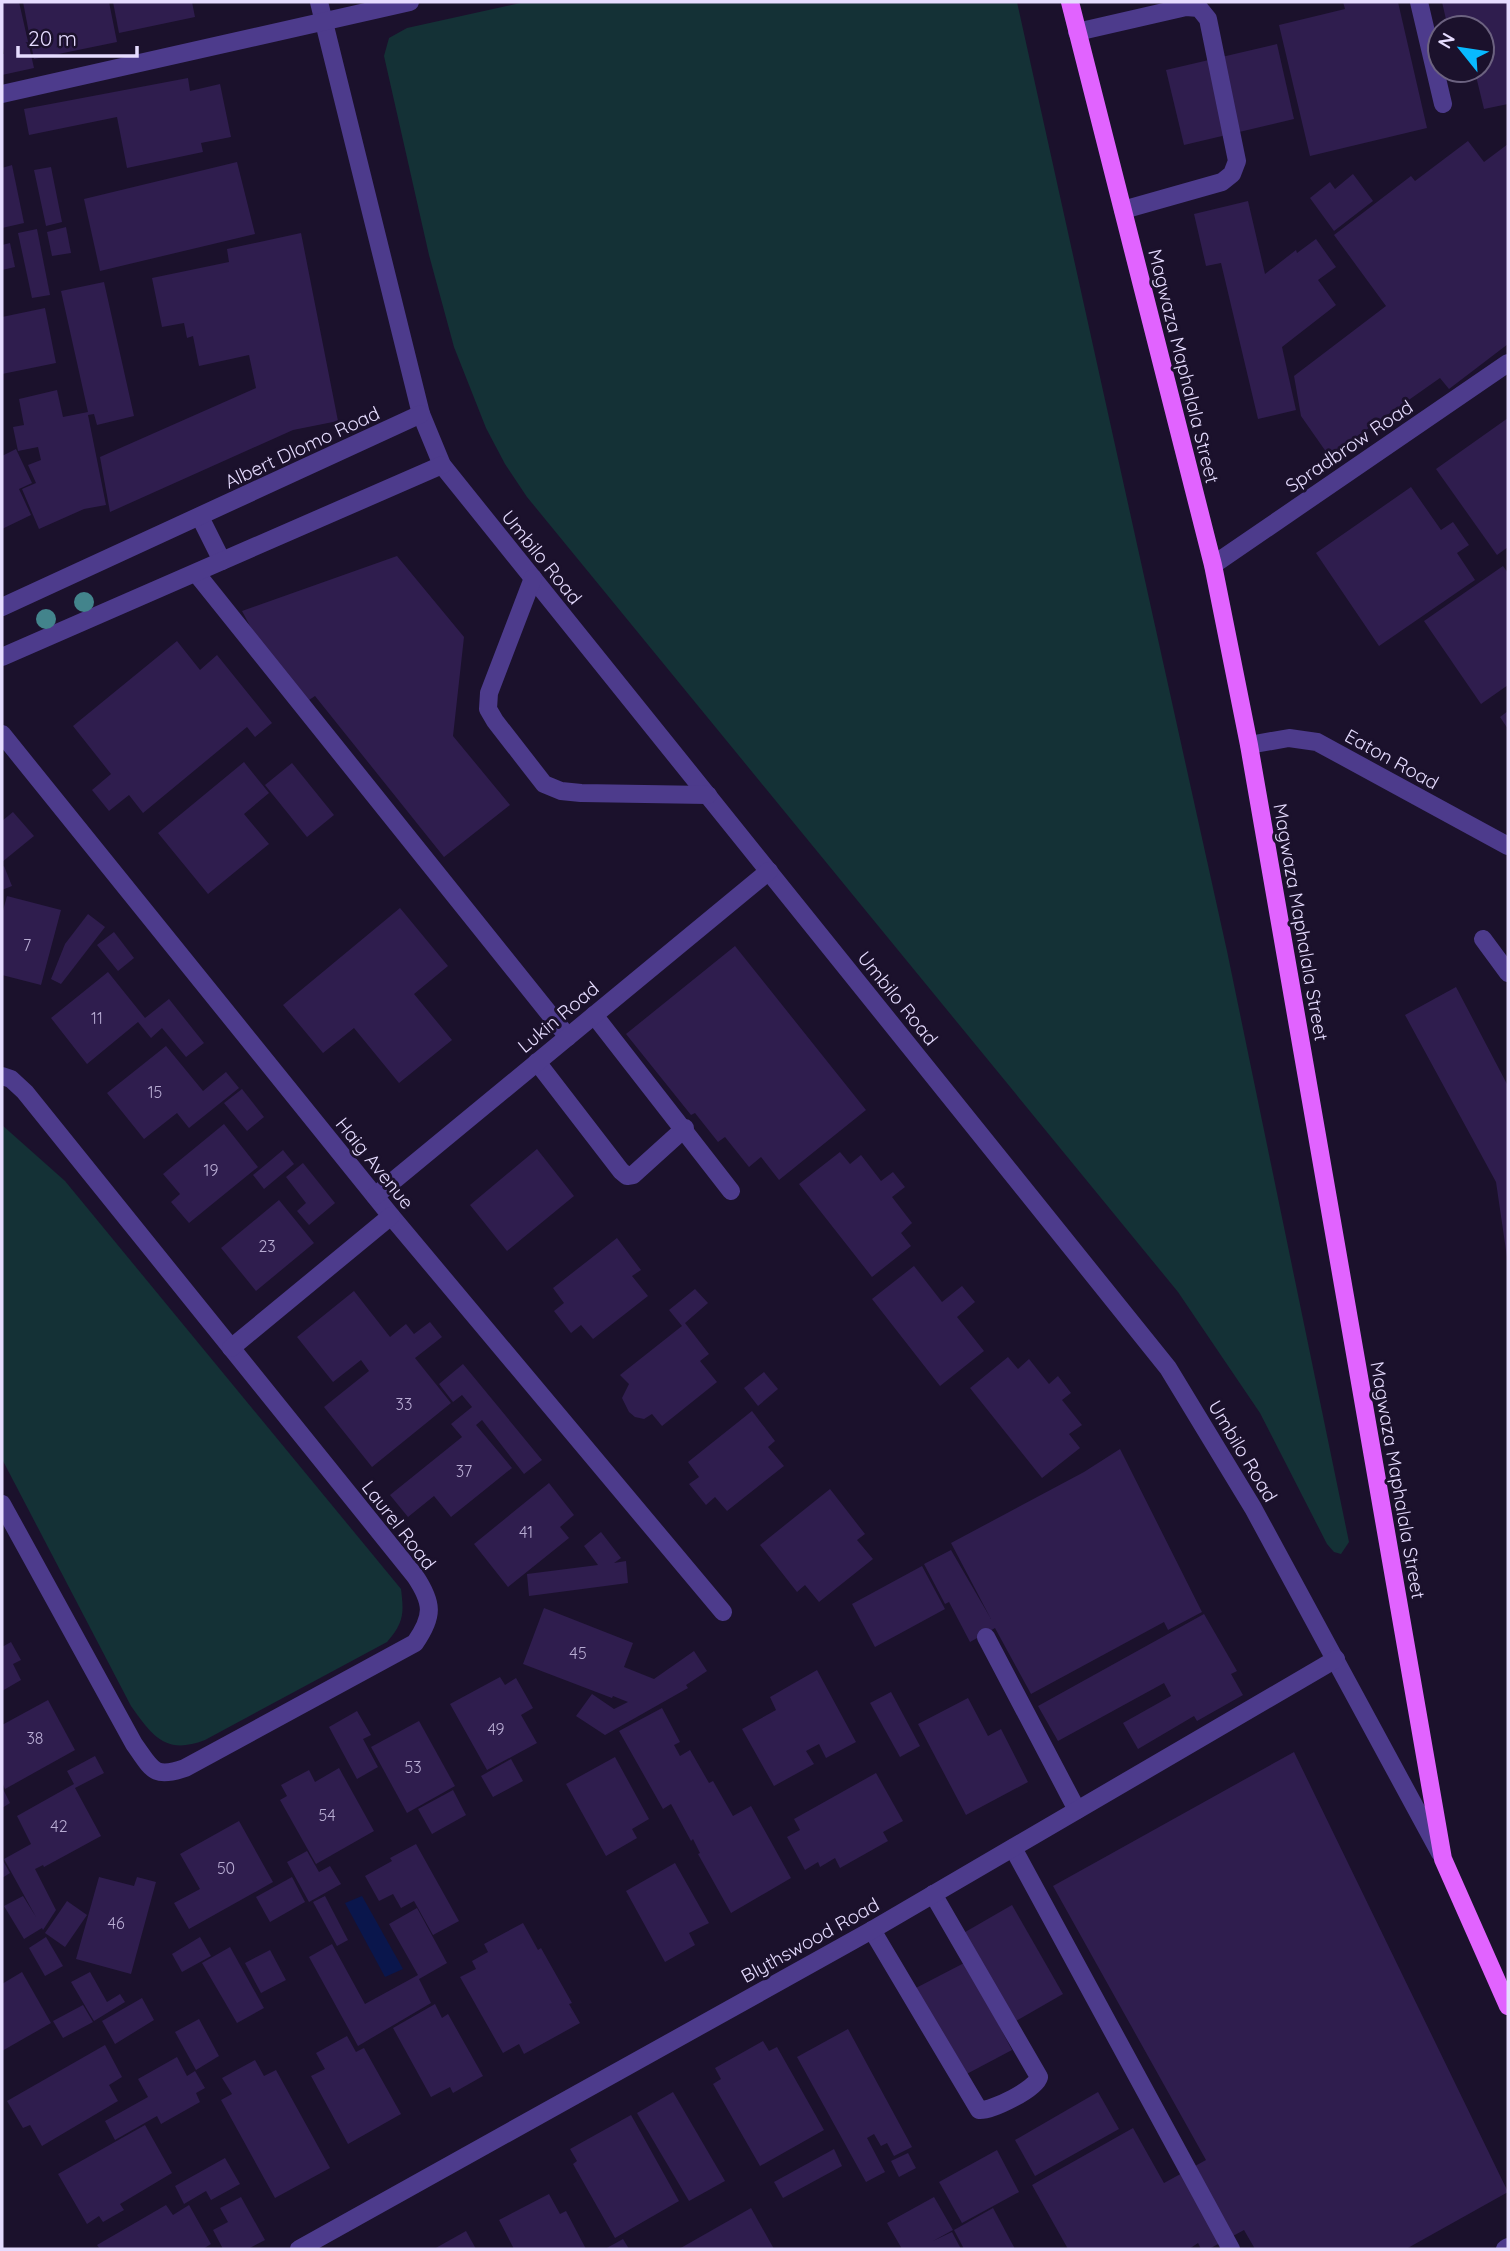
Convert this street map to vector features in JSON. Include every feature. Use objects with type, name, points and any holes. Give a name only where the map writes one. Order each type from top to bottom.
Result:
[{"type":"main road","name":"Magwaza Maphalala Street","points":[[1070,2],[1213,565],[1249,745],[1443,1859]]},
{"type":"main road","name":"Umbilo Road","points":[[1443,1859],[1508,2006]]},
{"type":"street","name":"Umbilo Road","points":[[319,2],[421,414],[442,465],[1168,1368],[1253,1508],[1443,1859]]},
{"type":"street","points":[[2,94],[410,2]]},
{"type":"street","points":[[1419,2],[1443,104]]},
{"type":"street","points":[[1077,32],[1186,7],[1199,8],[1208,19],[1237,161],[1233,174],[1222,182],[1123,210]]},
{"type":"street","name":"Spradbrow Road","points":[[1213,565],[1508,363]]},
{"type":"street","name":"Albert Dlomo Road","points":[[2,607],[421,414]]},
{"type":"street","points":[[2,657],[442,465]]},
{"type":"street","points":[[201,517],[222,561]]},
{"type":"street","points":[[196,573],[568,1037]]},
{"type":"street","points":[[533,578],[489,694],[488,709],[544,784],[561,791],[581,793],[708,795]]},
{"type":"street","name":"Haig Avenue","points":[[2,734],[391,1216],[723,1612]]},
{"type":"street","name":"Eaton Road","points":[[1249,745],[1289,738],[1317,742],[1508,846]]},
{"type":"street","name":"Lukin Road","points":[[375,1196],[769,871]]},
{"type":"street","points":[[1483,939],[1508,973]]},
{"type":"street","points":[[594,1015],[685,1128],[731,1191]]},
{"type":"street","points":[[537,1062],[627,1176],[633,1175],[685,1128]]},
{"type":"street","name":"Laurel Road","points":[[2,1076],[11,1079],[25,1092],[427,1594],[430,1615],[415,1643],[185,1768],[167,1774],[156,1772],[134,1744],[2,1504]]},
{"type":"street","points":[[231,1348],[391,1216]]},
{"type":"street","points":[[986,1637],[1077,1810]]},
{"type":"street","name":"Blythswood Road","points":[[299,2249],[872,1930],[1336,1659]]},
{"type":"street","points":[[1013,1847],[1231,2249]]},
{"type":"street","points":[[872,1930],[979,2110],[991,2109],[1036,2085],[1039,2077],[933,1894]]},
{"type":"green space","points":[[525,2],[1017,2],[1227,951],[1349,1542],[1341,1554],[1334,1552],[1327,1544],[1260,1413],[1178,1292],[527,497],[486,428],[454,347],[429,255],[384,56],[389,38],[407,28]]},
{"type":"green space","points":[[2,1125],[65,1181],[401,1589],[402,1617],[387,1642],[205,1740],[192,1744],[170,1744],[146,1727],[131,1706],[2,1459]]},
{"type":"shaded area","points":[[362,1896],[403,1969],[385,1977],[345,1903]]},
{"type":"building","points":[[2,2],[19,2],[34,68],[2,75]]},
{"type":"building","points":[[23,2],[109,2],[117,42],[34,59]]},
{"type":"building","points":[[113,2],[192,2],[195,17],[119,33]]},
{"type":"building","points":[[1343,2],[1398,2],[1427,128],[1310,156],[1279,25],[1345,9]]},
{"type":"building","points":[[1442,2],[1508,2],[1508,104],[1484,109],[1478,84],[1496,84],[1496,14],[1445,14]]},
{"type":"building","points":[[1277,44],[1294,119],[1184,145],[1166,70]]},
{"type":"building","points":[[188,78],[190,91],[220,84],[231,137],[201,143],[203,152],[127,168],[117,117],[29,135],[24,109]]},
{"type":"building","points":[[1468,141],[1484,162],[1508,144],[1508,344],[1449,389],[1440,378],[1329,456],[1301,416],[1294,376],[1386,306],[1334,235],[1411,176],[1415,181]]},
{"type":"building","points":[[237,162],[255,234],[100,271],[84,199]]},
{"type":"building","points":[[12,165],[24,223],[2,228],[2,168]]},
{"type":"building","points":[[51,167],[62,222],[46,226],[34,170]]},
{"type":"building","points":[[1353,174],[1373,201],[1334,231],[1310,198],[1330,182],[1335,189]]},
{"type":"building","points":[[1248,201],[1265,274],[1296,250],[1297,253],[1316,239],[1336,267],[1318,280],[1336,305],[1282,347],[1296,410],[1258,419],[1221,263],[1206,266],[1194,214]]},
{"type":"building","points":[[66,227],[71,253],[52,256],[47,232]]},
{"type":"building","points":[[37,229],[50,295],[32,298],[18,233]]},
{"type":"building","points":[[301,233],[338,421],[293,430],[110,512],[100,457],[256,388],[249,355],[199,366],[193,336],[187,338],[184,323],[162,327],[152,278],[229,262],[227,249]]},
{"type":"building","points":[[10,243],[15,267],[2,270],[2,245]]},
{"type":"building","points":[[104,282],[134,416],[97,425],[94,414],[88,415],[106,505],[84,509],[39,529],[22,489],[36,483],[28,465],[41,460],[38,447],[18,451],[13,427],[24,425],[19,399],[57,390],[63,417],[88,412],[61,291]]},
{"type":"building","points":[[45,308],[56,363],[2,374],[2,317]]},
{"type":"building","points":[[1508,418],[1508,547],[1497,555],[1436,469]]},
{"type":"building","points":[[16,449],[32,483],[19,489],[31,515],[2,529],[2,456]]},
{"type":"building","points":[[1411,487],[1441,530],[1453,522],[1469,545],[1457,553],[1475,580],[1379,646],[1316,553]]},
{"type":"building","points":[[397,556],[464,637],[453,736],[510,805],[444,857],[315,696],[306,702],[259,643],[242,611]]},
{"type":"building","points":[[1503,566],[1508,573],[1508,685],[1481,704],[1424,621]]},
{"type":"building","points":[[177,641],[200,670],[217,655],[272,723],[255,737],[247,727],[143,813],[129,795],[109,811],[92,790],[111,774],[73,726]]},
{"type":"building","points":[[1508,711],[1508,729],[1500,717]]},
{"type":"building","points":[[244,762],[269,793],[244,814],[269,844],[208,894],[158,833]]},
{"type":"building","points":[[292,763],[334,815],[307,837],[265,785]]},
{"type":"building","points":[[13,812],[34,836],[2,862],[2,821]]},
{"type":"building","points":[[4,866],[12,886],[2,890],[2,867]]},
{"type":"building","points":[[7,896],[61,910],[41,985],[2,975],[2,914]]},
{"type":"building","points":[[400,908],[448,966],[414,994],[452,1040],[399,1083],[354,1028],[323,1053],[283,1005]]},
{"type":"building","points":[[88,914],[105,927],[61,984],[51,979],[65,944]]},
{"type":"building","points":[[114,932],[134,958],[118,971],[97,945]]},
{"type":"building","points":[[735,946],[866,1110],[779,1180],[761,1157],[749,1167],[725,1137],[718,1142],[695,1113],[691,1115],[626,1034]]},
{"type":"building","points":[[108,972],[145,1018],[169,999],[204,1043],[186,1057],[162,1028],[151,1038],[138,1022],[87,1064],[51,1018]]},
{"type":"building","points":[[1456,987],[1508,1086],[1508,1264],[1496,1182],[1405,1015]]},
{"type":"building","points":[[166,1046],[203,1091],[226,1072],[239,1088],[189,1128],[177,1113],[144,1139],[107,1093]]},
{"type":"building","points":[[242,1089],[264,1117],[247,1131],[224,1103]]},
{"type":"building","points":[[224,1124],[258,1167],[189,1223],[171,1202],[180,1194],[163,1174]]},
{"type":"building","points":[[537,1149],[574,1196],[507,1251],[470,1205]]},
{"type":"building","points":[[283,1150],[294,1164],[264,1189],[253,1175]]},
{"type":"building","points":[[840,1152],[850,1164],[861,1155],[881,1181],[893,1172],[905,1187],[892,1197],[912,1223],[901,1233],[911,1246],[872,1277],[799,1184]]},
{"type":"building","points":[[303,1163],[335,1203],[309,1225],[297,1211],[306,1203],[286,1177]]},
{"type":"building","points":[[279,1200],[314,1243],[256,1291],[221,1248]]},
{"type":"building","points":[[617,1238],[641,1270],[632,1276],[648,1296],[593,1339],[581,1325],[571,1333],[554,1311],[564,1303],[553,1288]]},
{"type":"building","points":[[914,1266],[942,1302],[962,1286],[975,1302],[957,1317],[984,1351],[940,1386],[872,1299]]},
{"type":"building","points":[[695,1289],[708,1303],[685,1323],[709,1354],[700,1361],[717,1382],[662,1426],[652,1414],[644,1419],[635,1417],[629,1412],[622,1398],[629,1384],[620,1375],[682,1326],[669,1310]]},
{"type":"building","points":[[354,1291],[390,1337],[406,1324],[414,1334],[430,1322],[442,1337],[415,1358],[451,1403],[372,1467],[324,1407],[369,1371],[361,1360],[333,1382],[297,1337]]},
{"type":"building","points":[[1008,1357],[1018,1369],[1029,1359],[1049,1384],[1058,1376],[1071,1393],[1062,1400],[1082,1425],[1069,1434],[1080,1448],[1042,1478],[970,1388]]},
{"type":"building","points":[[463,1364],[542,1460],[524,1474],[482,1420],[476,1425],[512,1468],[451,1517],[434,1496],[408,1517],[390,1495],[462,1437],[451,1424],[472,1407],[462,1395],[453,1402],[439,1384]]},
{"type":"building","points":[[764,1372],[778,1389],[758,1406],[744,1388]]},
{"type":"building","points":[[752,1411],[775,1441],[768,1447],[784,1466],[727,1511],[715,1497],[706,1505],[689,1484],[699,1477],[688,1462]]},
{"type":"building","points":[[1120,1449],[1202,1612],[1168,1630],[1164,1622],[1031,1694],[995,1628],[970,1642],[949,1602],[945,1604],[924,1564],[951,1550],[991,1619],[951,1543],[1084,1472]]},
{"type":"building","points":[[549,1483],[574,1515],[560,1527],[569,1538],[508,1587],[474,1544]]},
{"type":"building","points":[[830,1489],[865,1534],[857,1540],[873,1559],[819,1602],[805,1585],[797,1592],[760,1545]]},
{"type":"building","points":[[601,1532],[621,1558],[614,1563],[626,1561],[628,1583],[529,1596],[527,1574],[598,1565],[584,1546]]},
{"type":"building","points":[[922,1566],[945,1609],[875,1647],[852,1604]]},
{"type":"building","points":[[544,1608],[633,1643],[624,1667],[654,1679],[694,1651],[707,1671],[686,1685],[688,1688],[605,1735],[576,1716],[592,1694],[614,1709],[628,1702],[523,1664]]},
{"type":"building","points":[[1204,1614],[1237,1671],[1231,1674],[1243,1695],[1197,1721],[1194,1716],[1138,1749],[1123,1723],[1171,1696],[1164,1683],[1058,1741],[1038,1706]]},
{"type":"building","points":[[11,1642],[21,1660],[13,1664],[21,1680],[2,1691],[2,1647]]},
{"type":"building","points":[[817,1670],[856,1742],[826,1758],[819,1744],[806,1751],[814,1764],[774,1786],[742,1729],[776,1710],[770,1697]]},
{"type":"building","points":[[500,1677],[505,1685],[516,1678],[533,1708],[521,1715],[537,1743],[487,1770],[450,1704]]},
{"type":"building","points":[[891,1692],[920,1746],[900,1757],[870,1703]]},
{"type":"building","points":[[968,1698],[988,1736],[1001,1729],[1028,1782],[966,1815],[918,1724]]},
{"type":"building","points":[[48,1700],[75,1750],[5,1789],[2,1782],[2,1725]]},
{"type":"building","points":[[662,1708],[680,1742],[674,1745],[680,1756],[690,1750],[709,1783],[713,1781],[733,1816],[751,1806],[791,1878],[731,1913],[698,1854],[700,1853],[693,1839],[691,1841],[671,1804],[663,1809],[619,1731]]},
{"type":"building","points":[[357,1711],[371,1735],[363,1739],[378,1767],[357,1779],[329,1727]]},
{"type":"building","points":[[419,1721],[455,1786],[407,1813],[371,1747]]},
{"type":"building","points":[[1294,1752],[1508,2192],[1406,2249],[1255,2249],[1244,2230],[1209,2249],[1201,2249],[1198,2243],[1189,2249],[1068,2249],[1032,2185],[1133,2128],[1164,2183],[1206,2160],[1053,1886]]},
{"type":"building","points":[[95,1756],[104,1773],[75,1788],[101,1836],[44,1867],[43,1865],[35,1869],[56,1910],[43,1930],[42,1928],[24,1939],[4,1906],[23,1896],[36,1917],[4,1859],[31,1844],[17,1816],[74,1784],[67,1771]]},
{"type":"building","points":[[615,1757],[649,1819],[632,1829],[637,1838],[606,1856],[566,1784]]},
{"type":"building","points":[[511,1759],[523,1781],[493,1797],[481,1776]]},
{"type":"building","points":[[339,1768],[374,1831],[316,1864],[280,1800],[287,1796],[281,1785],[309,1770],[315,1782]]},
{"type":"building","points":[[876,1773],[903,1821],[883,1832],[888,1841],[840,1868],[835,1858],[820,1867],[818,1862],[805,1870],[787,1837],[800,1830],[794,1819]]},
{"type":"building","points":[[2,1787],[10,1803],[2,1808]]},
{"type":"building","points":[[453,1790],[466,1815],[432,1834],[418,1809]]},
{"type":"building","points":[[239,1821],[273,1882],[189,1929],[174,1903],[200,1889],[180,1854]]},
{"type":"building","points":[[416,1844],[459,1921],[433,1935],[414,1901],[401,1908],[393,1894],[379,1901],[365,1876]]},
{"type":"building","points":[[307,1851],[319,1872],[330,1866],[341,1884],[309,1902],[287,1862]]},
{"type":"building","points":[[2,1859],[10,1873],[2,1878]]},
{"type":"building","points":[[675,1863],[709,1923],[689,1933],[695,1945],[665,1962],[626,1891]]},
{"type":"building","points":[[99,1877],[134,1886],[137,1877],[156,1882],[131,1974],[76,1959]]},
{"type":"building","points":[[292,1877],[305,1902],[270,1922],[256,1897]]},
{"type":"building","points":[[325,1896],[348,1940],[337,1946],[313,1902]]},
{"type":"building","points":[[67,1901],[87,1915],[65,1947],[45,1933]]},
{"type":"building","points":[[1012,1905],[1063,1994],[1011,2024],[960,1935]]},
{"type":"building","points":[[417,1908],[447,1963],[419,1979],[431,2003],[358,2046],[309,1957],[332,1944],[365,2004],[418,1975],[389,1924]]},
{"type":"building","points":[[523,1923],[538,1950],[541,1948],[572,2003],[569,2004],[580,2023],[524,2054],[519,2044],[503,2053],[460,1977],[476,1969],[472,1961],[488,1952],[484,1944]]},
{"type":"building","points":[[46,1937],[63,1966],[45,1976],[29,1948]]},
{"type":"building","points":[[200,1937],[211,1956],[182,1972],[172,1954]]},
{"type":"building","points":[[230,1947],[264,2008],[237,2023],[202,1963]]},
{"type":"building","points":[[270,1950],[286,1980],[261,1993],[245,1963]]},
{"type":"building","points":[[966,1962],[1012,2050],[961,2077],[914,1989]]},
{"type":"building","points":[[22,1972],[51,2023],[2,2051],[2,1984]]},
{"type":"building","points":[[90,1972],[107,2002],[120,1994],[125,2002],[94,2021],[71,1982]]},
{"type":"building","points":[[142,1998],[154,2020],[115,2044],[102,2021]]},
{"type":"building","points":[[435,2004],[442,2018],[448,2014],[483,2076],[453,2093],[450,2087],[431,2097],[393,2028]]},
{"type":"building","points":[[83,2005],[93,2022],[63,2038],[53,2021]]},
{"type":"building","points":[[199,2019],[219,2056],[196,2070],[175,2032]]},
{"type":"building","points":[[848,2029],[912,2147],[894,2156],[887,2143],[881,2146],[874,2134],[867,2138],[885,2172],[866,2182],[797,2057]]},
{"type":"building","points":[[347,2036],[356,2052],[364,2048],[401,2114],[348,2144],[311,2076],[325,2069],[316,2053]]},
{"type":"building","points":[[763,2041],[769,2051],[777,2047],[824,2130],[760,2166],[713,2084],[721,2079],[715,2068]]},
{"type":"building","points":[[105,2045],[122,2077],[109,2085],[118,2101],[42,2146],[30,2125],[23,2128],[7,2101]]},
{"type":"building","points":[[177,2057],[187,2076],[195,2071],[205,2088],[196,2093],[200,2102],[161,2124],[157,2116],[115,2140],[105,2121],[148,2097],[138,2079]]},
{"type":"building","points":[[255,2060],[264,2076],[276,2070],[330,2168],[275,2198],[221,2100],[232,2094],[222,2078]]},
{"type":"building","points":[[673,2092],[725,2181],[689,2201],[637,2113]]},
{"type":"building","points":[[1098,2092],[1119,2129],[1035,2176],[1015,2140]]},
{"type":"building","points":[[631,2115],[679,2201],[615,2238],[573,2164],[577,2161],[570,2149]]},
{"type":"building","points":[[145,2125],[172,2173],[120,2204],[124,2210],[103,2222],[99,2216],[87,2224],[58,2174]]},
{"type":"building","points":[[834,2149],[842,2166],[783,2198],[774,2182]]},
{"type":"building","points":[[997,2150],[1019,2192],[962,2223],[939,2182]]},
{"type":"building","points":[[908,2153],[916,2168],[899,2177],[891,2161]]},
{"type":"building","points":[[225,2158],[240,2184],[211,2200],[206,2191],[184,2204],[175,2186]]},
{"type":"building","points":[[549,2194],[560,2214],[566,2211],[586,2249],[514,2249],[499,2220]]},
{"type":"building","points":[[241,2197],[265,2240],[248,2249],[223,2249],[213,2230],[228,2222],[220,2208]]},
{"type":"building","points":[[934,2197],[953,2230],[933,2241],[952,2232],[961,2249],[902,2249],[887,2223]]},
{"type":"building","points":[[166,2205],[173,2215],[189,2205],[211,2244],[203,2249],[100,2249],[97,2245]]},
{"type":"building","points":[[751,2208],[774,2249],[679,2249]]},
{"type":"building","points":[[993,2208],[1015,2249],[964,2249],[954,2230]]},
{"type":"building","points":[[466,2231],[476,2249],[434,2249]]},
{"type":"building","points":[[623,2239],[629,2249],[605,2249]]}]
